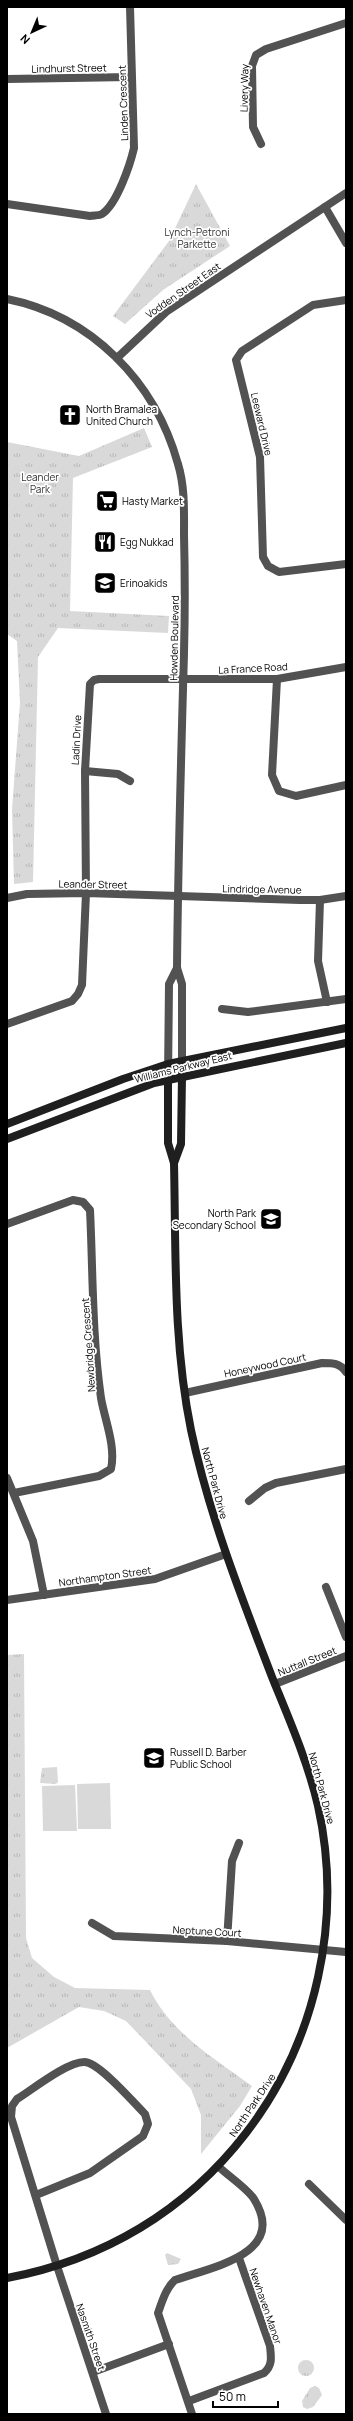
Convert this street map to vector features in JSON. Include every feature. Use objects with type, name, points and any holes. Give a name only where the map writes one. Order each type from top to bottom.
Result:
[{"type":"main road","name":"Williams Parkway East","points":[[7,1124],[123,1079],[182,1060],[346,1028]]},
{"type":"main road","name":"Williams Parkway East","points":[[7,1139],[121,1094],[168,1079],[346,1043]]},
{"type":"main road","name":"North Park Drive","points":[[174,1163],[181,1144],[182,1076]]},
{"type":"main road","name":"North Park Drive","points":[[7,2278],[58,2266],[108,2247],[140,2229],[180,2202],[218,2166],[254,2123],[289,2064],[311,2006],[323,1949],[328,1883],[323,1832],[310,1776],[226,1554],[214,1519],[191,1429],[179,1345],[174,1163],[168,1144],[168,1079]]},
{"type":"street","name":"Linden Crescent","points":[[7,204],[90,216],[101,215],[110,205],[130,164],[134,148],[130,7]]},
{"type":"street","name":"Livery Way","points":[[261,144],[253,127],[252,66],[256,55],[266,49],[346,23]]},
{"type":"street","name":"Lindhurst Street","points":[[7,79],[131,77]]},
{"type":"street","name":"Vodden Street East","points":[[117,358],[166,312],[346,193]]},
{"type":"street","points":[[325,207],[346,243]]},
{"type":"street","name":"Howden Boulevard","points":[[7,299],[41,308],[71,322],[102,342],[117,358],[158,413],[169,436],[182,479],[185,576],[177,968],[182,984],[182,1076]]},
{"type":"street","name":"Leeward Drive","points":[[346,300],[313,305],[242,351],[236,360],[260,458],[264,557],[268,566],[279,572],[346,564]]},
{"type":"street","name":"La France Road","points":[[183,680],[277,679],[346,668]]},
{"type":"street","points":[[277,679],[272,775],[279,791],[296,796],[346,785]]},
{"type":"street","name":"Ladin Drive","points":[[7,1024],[72,1001],[78,994],[82,985],[86,893],[85,772],[90,684],[94,680],[183,680]]},
{"type":"street","points":[[85,772],[118,774],[130,781]]},
{"type":"street","name":"Leander Street","points":[[7,898],[27,894],[86,893],[178,897]]},
{"type":"street","name":"Lindridge Avenue","points":[[178,897],[320,900],[346,896]]},
{"type":"street","points":[[320,900],[318,960],[327,1002]]},
{"type":"street","name":"Howden Boulevard","points":[[168,1079],[169,984],[177,968]]},
{"type":"street","points":[[222,1009],[248,1012],[282,1006],[346,999]]},
{"type":"street","name":"Newbridge Crescent","points":[[7,1224],[73,1200],[84,1202],[90,1210],[101,1398],[113,1457],[111,1469],[99,1476],[14,1493]]},
{"type":"street","name":"Honeywood Court","points":[[185,1393],[322,1363],[333,1362],[341,1366],[346,1372]]},
{"type":"street","points":[[250,1501],[265,1488],[276,1483],[346,1469]]},
{"type":"street","points":[[7,1478],[33,1541],[44,1595]]},
{"type":"street","name":"Northampton Street","points":[[7,1600],[155,1579],[226,1554]]},
{"type":"street","points":[[326,1587],[346,1637]]},
{"type":"street","name":"Nuttall Street","points":[[275,1684],[346,1656]]},
{"type":"street","points":[[227,1941],[232,1861],[239,1843]]},
{"type":"street","name":"Neptune Court","points":[[92,1923],[114,1936],[227,1941],[346,1952]]},
{"type":"street","name":"Nasmith Street","points":[[36,2195],[90,2173],[143,2136],[148,2124],[145,2114],[96,2066],[86,2061],[73,2064],[17,2099],[12,2106],[11,2117],[106,2414]]},
{"type":"street","name":"Newhaven Manor","points":[[192,2414],[189,2401],[158,2313],[169,2286],[175,2280],[239,2258],[260,2241],[264,2226],[254,2199],[218,2166]]},
{"type":"street","points":[[309,2184],[346,2220]]},
{"type":"street","name":"Newhaven Manor","points":[[189,2401],[264,2373],[269,2368],[272,2360],[270,2346],[239,2258]]},
{"type":"street","points":[[93,2372],[169,2344]]},
{"type":"green space","name":"Lynch-Petroni Parkette","points":[[196,184],[230,246],[163,290],[125,324],[113,316],[169,241]]},
{"type":"green space","name":"Leander Park","points":[[144,428],[152,447],[73,478],[70,611],[169,616],[168,633],[58,628],[38,657],[33,882],[14,884],[12,809],[20,703],[17,641],[7,634],[7,442],[79,456]]},
{"type":"green space","points":[[24,1654],[26,1938],[32,1958],[54,1977],[75,1988],[150,1990],[159,2005],[182,2032],[209,2055],[252,2086],[240,2106],[201,2154],[201,2115],[191,2089],[126,2021],[104,2011],[79,2007],[7,2048],[7,1655]]},
{"type":"green space","points":[[57,1767],[58,1782],[56,1784],[40,1783],[42,1768]]},
{"type":"green space","points":[[110,1783],[111,1829],[78,1829],[77,1784]]},
{"type":"green space","points":[[75,1785],[77,1831],[43,1831],[42,1786]]},
{"type":"green space","points":[[167,2253],[181,2259],[178,2264],[168,2265],[165,2255]]},
{"type":"green space","points":[[303,2360],[309,2360],[314,2365],[312,2374],[309,2376],[303,2376],[298,2371],[298,2365]]},
{"type":"green space","points":[[315,2386],[319,2388],[322,2395],[313,2407],[307,2409],[303,2407],[302,2401],[310,2388]]},
{"type":"place","name":"North Bramalea United Church","points":[[70,415]]},
{"type":"place","name":"Hasty Market","points":[[107,501]]},
{"type":"place","name":"Egg Nukkad","points":[[105,542]]},
{"type":"place","name":"Erinoakids","points":[[105,583]]},
{"type":"place","name":"North Park Secondary School","points":[[271,1219]]},
{"type":"place","name":"Russell D. Barber Public School","points":[[154,1758]]}]
